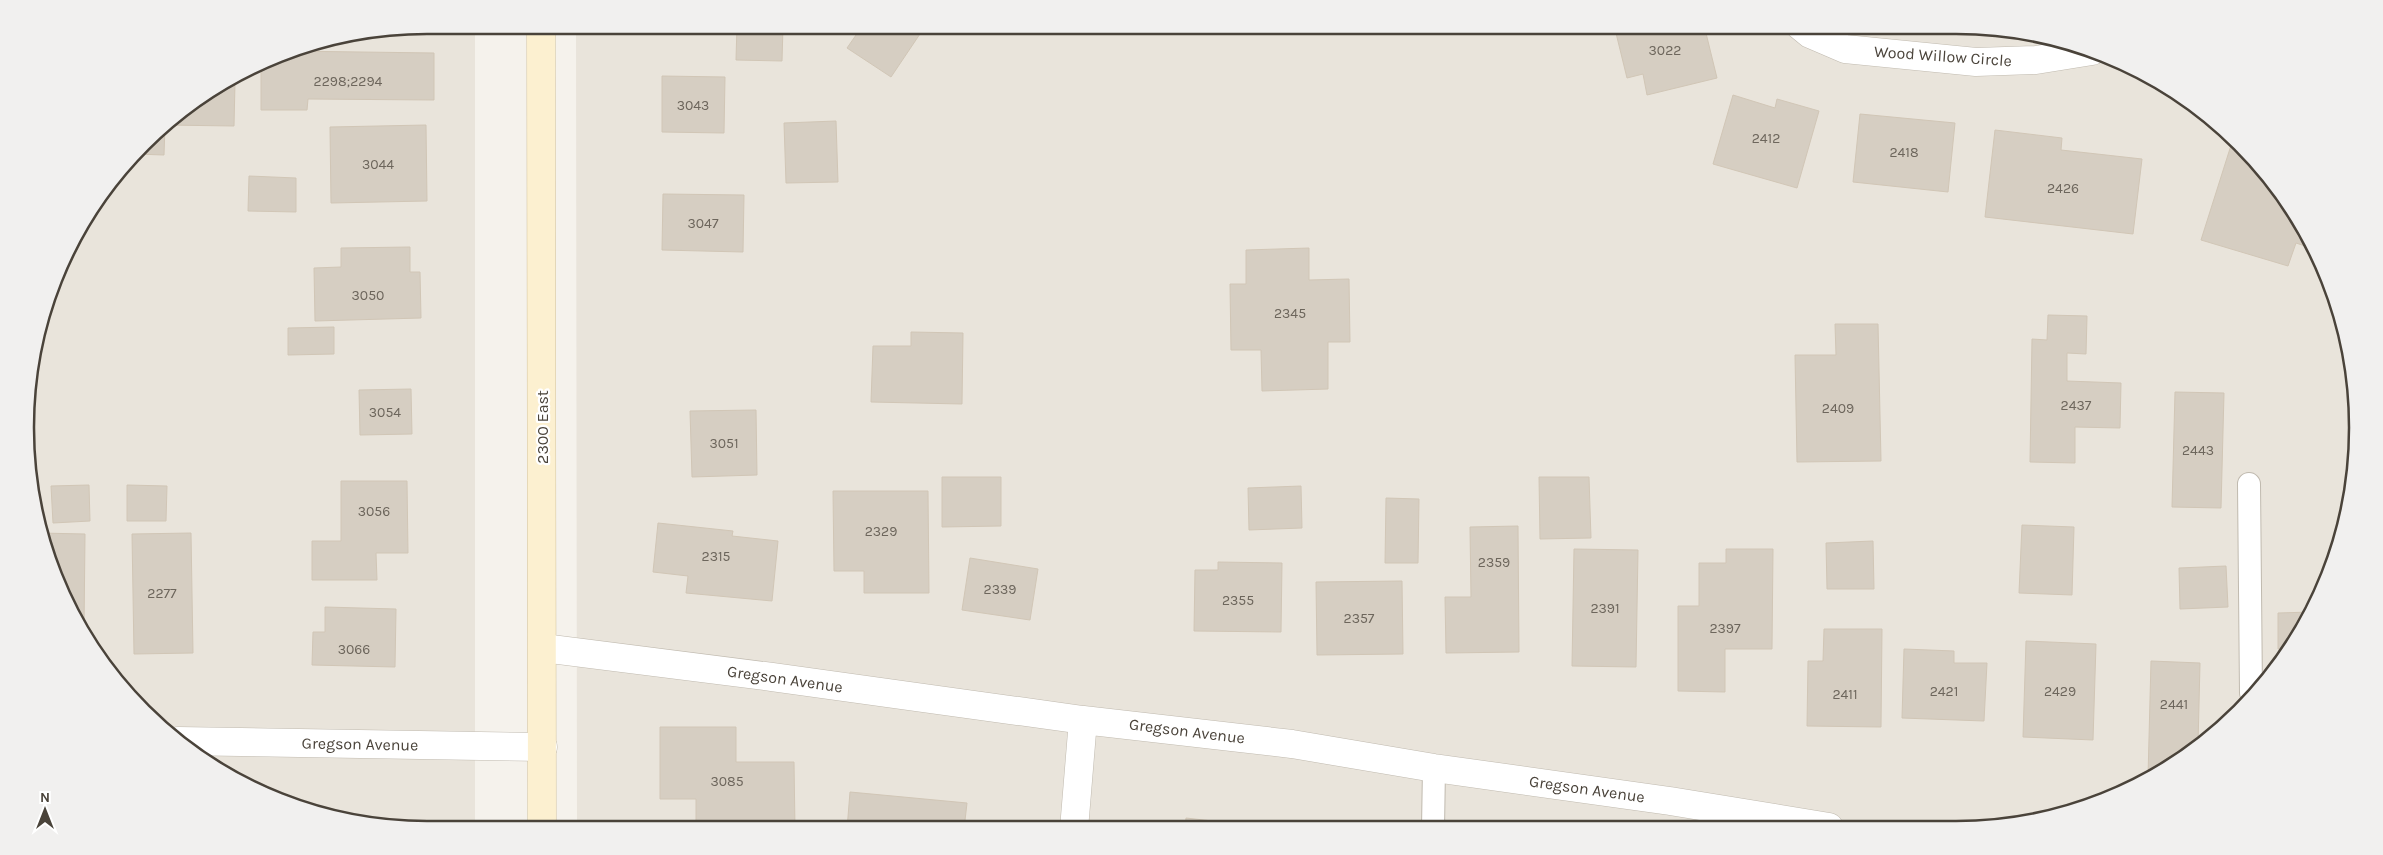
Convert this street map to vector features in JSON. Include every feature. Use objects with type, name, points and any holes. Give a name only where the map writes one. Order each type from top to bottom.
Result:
[{"type":"main road","name":"2300 East","points":[[541,34],[542,821]]},
{"type":"street","name":"Wood Willow Circle","points":[[1810,34],[1845,49],[1976,62],[2036,60],[2077,53]]},
{"type":"street","name":"Gregson Avenue","points":[[543,648],[772,677],[1083,720],[1292,744],[1434,768],[1670,800],[1793,821]]},
{"type":"street","points":[[1075,821],[1083,720]]},
{"type":"street","name":"Gregson Avenue","points":[[190,741],[543,747]]},
{"type":"lane","points":[[2249,484],[2251,688]]},
{"type":"lane","points":[[1433,821],[1434,768]]},
{"type":"shaded area","points":[[475,34],[475,821],[376,818],[326,808],[253,781],[209,755],[168,724],[131,687],[115,667],[74,602],[47,529],[37,479],[35,453],[34,428],[37,376],[47,326],[74,253],[100,209],[131,168],[168,131],[188,115],[253,74],[326,47],[376,37]]},
{"type":"shaded area","points":[[576,34],[1956,34],[2007,37],[2032,41],[2082,55],[2130,74],[2174,100],[2215,131],[2252,168],[2283,209],[2309,253],[2336,326],[2346,376],[2348,402],[2349,428],[2346,479],[2336,529],[2309,602],[2268,667],[2252,687],[2215,724],[2174,755],[2130,781],[2057,808],[2007,818],[1956,821],[577,821]]},
{"type":"building","points":[[737,34],[783,34],[782,61],[736,60]]},
{"type":"building","points":[[857,34],[920,34],[891,77],[847,48]]},
{"type":"building","points":[[1616,34],[1706,34],[1717,78],[1647,95],[1643,74],[1627,78]]},
{"type":"building","points":[[312,51],[434,53],[434,100],[308,99],[307,110],[261,110],[261,71],[301,55]]},
{"type":"building","points":[[662,76],[725,77],[724,133],[662,132]]},
{"type":"building","points":[[235,85],[234,126],[175,125],[209,100]]},
{"type":"building","points":[[1733,95],[1775,108],[1777,99],[1819,111],[1797,188],[1713,164]]},
{"type":"building","points":[[1860,114],[1955,123],[1948,192],[1853,182]]},
{"type":"building","points":[[836,121],[838,182],[786,183],[784,123]]},
{"type":"building","points":[[426,125],[427,201],[331,203],[330,127]]},
{"type":"building","points":[[1995,130],[2062,138],[2061,150],[2142,159],[2133,234],[1985,217]]},
{"type":"building","points":[[165,134],[164,155],[144,154]]},
{"type":"building","points":[[2231,146],[2268,188],[2305,246],[2296,243],[2288,266],[2201,240]]},
{"type":"building","points":[[249,176],[296,178],[296,212],[248,211]]},
{"type":"building","points":[[663,194],[744,195],[743,252],[662,250]]},
{"type":"building","points":[[410,247],[410,272],[420,272],[421,318],[315,321],[314,268],[341,267],[341,248]]},
{"type":"building","points":[[1309,248],[1309,280],[1349,279],[1350,342],[1328,342],[1328,389],[1262,391],[1261,350],[1231,350],[1230,284],[1246,284],[1246,250]]},
{"type":"building","points":[[2048,315],[2087,316],[2086,354],[2067,353],[2067,381],[2121,383],[2120,428],[2075,427],[2075,463],[2030,462],[2032,339],[2047,340]]},
{"type":"building","points":[[1835,324],[1878,324],[1881,461],[1797,462],[1795,355],[1836,355]]},
{"type":"building","points":[[334,327],[334,354],[288,355],[288,328]]},
{"type":"building","points":[[911,332],[963,333],[962,404],[871,402],[873,346],[911,346]]},
{"type":"building","points":[[411,389],[412,434],[360,435],[359,390]]},
{"type":"building","points":[[2175,392],[2224,393],[2221,508],[2172,507]]},
{"type":"building","points":[[756,410],[757,475],[692,477],[690,411]]},
{"type":"building","points":[[942,477],[1001,477],[1001,526],[942,527]]},
{"type":"building","points":[[1539,477],[1589,477],[1591,538],[1540,539]]},
{"type":"building","points":[[341,481],[407,481],[408,553],[376,553],[377,580],[312,580],[312,541],[341,541]]},
{"type":"building","points":[[89,485],[90,521],[53,523],[51,486]]},
{"type":"building","points":[[127,485],[167,486],[166,521],[127,521]]},
{"type":"building","points":[[1301,486],[1302,528],[1249,530],[1248,488]]},
{"type":"building","points":[[833,491],[928,491],[929,593],[864,593],[864,571],[834,571]]},
{"type":"building","points":[[1386,498],[1419,499],[1418,563],[1385,563]]},
{"type":"building","points":[[658,523],[733,531],[732,536],[778,541],[772,601],[686,593],[688,576],[653,572]]},
{"type":"building","points":[[2022,525],[2074,527],[2072,595],[2019,593]]},
{"type":"building","points":[[1518,526],[1519,652],[1446,653],[1445,597],[1471,597],[1470,527]]},
{"type":"building","points":[[48,533],[85,534],[84,619],[74,602],[64,578]]},
{"type":"building","points":[[191,533],[193,653],[134,654],[132,534]]},
{"type":"building","points":[[1873,541],[1874,589],[1827,589],[1826,543]]},
{"type":"building","points":[[1574,549],[1638,550],[1636,667],[1572,666]]},
{"type":"building","points":[[1726,549],[1773,549],[1772,649],[1725,649],[1725,692],[1678,691],[1678,606],[1699,606],[1699,563],[1726,563]]},
{"type":"building","points":[[970,558],[1038,569],[1030,620],[962,610]]},
{"type":"building","points":[[1218,562],[1282,563],[1281,632],[1194,631],[1195,570],[1218,570]]},
{"type":"building","points":[[2226,566],[2228,607],[2180,609],[2179,568]]},
{"type":"building","points":[[1402,581],[1403,654],[1317,655],[1316,582]]},
{"type":"building","points":[[325,607],[396,609],[395,667],[312,665],[313,632],[325,632]]},
{"type":"building","points":[[2303,612],[2281,649],[2278,649],[2278,613]]},
{"type":"building","points":[[1824,629],[1882,629],[1881,727],[1807,726],[1808,661],[1823,661]]},
{"type":"building","points":[[2026,641],[2096,644],[2093,740],[2023,737]]},
{"type":"building","points":[[1904,649],[1954,651],[1954,663],[1987,663],[1984,721],[1902,718]]},
{"type":"building","points":[[2151,661],[2200,663],[2198,737],[2148,770]]},
{"type":"building","points":[[660,727],[736,727],[736,762],[794,762],[795,821],[696,821],[696,799],[660,799]]},
{"type":"building","points":[[850,792],[967,803],[965,821],[848,821]]},
{"type":"building","points":[[1186,818],[1212,821],[1186,821]]}]
